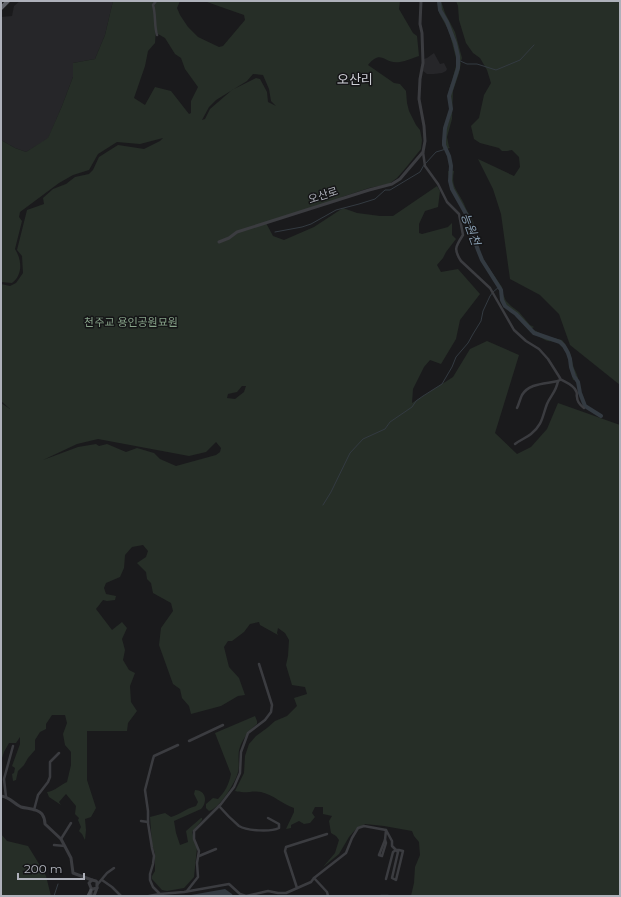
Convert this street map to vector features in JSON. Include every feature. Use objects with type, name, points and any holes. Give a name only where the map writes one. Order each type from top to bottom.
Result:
[{"type":"highway","points":[[1,7],[5,1]]},
{"type":"highway","points":[[1,7],[8,1]]},
{"type":"main road","points":[[90,896],[91,889]]},
{"type":"street","points":[[156,1],[154,5],[157,35]]},
{"type":"street","points":[[421,1],[419,19],[422,33],[423,63],[419,99],[424,126],[424,164],[438,184],[447,202],[459,214],[463,235],[456,247],[456,253],[461,261],[490,288],[514,330],[526,341],[539,349],[548,359],[559,380],[557,389],[548,403],[540,425],[530,436],[521,439],[515,444]]},
{"type":"street","name":"오산로","points":[[219,242],[229,238],[237,232],[392,184],[400,178],[423,152]]},
{"type":"street","points":[[517,408],[521,396],[526,390],[536,385],[559,380],[575,388],[577,391],[577,399],[580,405],[584,408]]},
{"type":"street","points":[[185,896],[185,892],[198,877],[197,863],[199,851],[194,839],[194,831],[219,806],[234,787],[240,773],[241,752],[248,733],[265,720],[271,712],[272,705],[259,664]]},
{"type":"street","points":[[190,741],[223,725]]},
{"type":"street","points":[[160,894],[153,887],[150,880],[154,856],[148,822],[145,788],[154,756],[178,745]]},
{"type":"street","points":[[6,797],[4,779],[13,746]]},
{"type":"street","points":[[34,810],[38,795],[50,777],[50,762],[59,753]]},
{"type":"street","points":[[1,796],[6,797],[20,806],[38,811],[43,815],[45,824],[65,846],[71,858],[73,873],[96,881],[97,886],[94,896]]},
{"type":"street","points":[[219,806],[241,827],[264,831],[279,828],[279,824],[277,822],[268,818]]},
{"type":"street","points":[[141,821],[148,822]]},
{"type":"street","points":[[61,840],[72,823]]},
{"type":"street","points":[[150,896],[185,892],[229,884],[240,894],[246,896],[268,891],[279,895],[311,882],[346,853],[358,828],[364,826],[386,830]]},
{"type":"street","points":[[385,840],[380,855],[382,856],[386,843],[386,830]]},
{"type":"street","points":[[386,830],[392,841],[392,846],[396,850],[398,852],[392,878],[395,880],[397,878],[403,851],[396,850]]},
{"type":"street","points":[[296,888],[284,852],[286,847],[327,834]]},
{"type":"street","points":[[54,845],[65,846]]},
{"type":"street","points":[[198,856],[216,849]]},
{"type":"street","points":[[386,879],[393,852],[396,850]]},
{"type":"street","points":[[92,880],[89,883],[91,889],[97,886],[107,873],[114,868]]},
{"type":"street","points":[[314,878],[327,892],[328,896]]},
{"type":"street","points":[[102,880],[121,896]]},
{"type":"street","points":[[381,896],[388,896]]},
{"type":"shaded area","points":[[20,1],[113,1],[105,35],[95,59],[73,63],[73,77],[48,139],[26,152],[1,140],[1,17],[12,16],[14,6]]},
{"type":"shaded area","points":[[434,53],[440,64],[444,63],[447,69],[442,73],[427,74],[423,71],[424,59]]},
{"type":"shaded area","points":[[225,889],[233,896],[191,896],[191,895]]},
{"type":"green space","name":"천주교 용인공원묘원","points":[[113,1],[180,1],[177,8],[188,27],[198,37],[219,47],[223,46],[245,20],[244,15],[205,1],[400,1],[399,9],[413,33],[417,36],[419,56],[402,62],[390,61],[380,57],[373,60],[368,65],[394,83],[400,84],[406,91],[409,111],[420,130],[422,140],[421,149],[397,178],[389,184],[369,188],[342,197],[341,199],[266,223],[273,236],[284,240],[314,227],[343,208],[357,213],[393,216],[437,186],[440,191],[438,207],[425,211],[419,224],[419,233],[422,234],[448,227],[452,223],[452,235],[456,239],[437,265],[441,272],[458,269],[480,294],[460,320],[456,339],[441,364],[430,360],[424,367],[413,389],[412,403],[453,377],[470,349],[487,341],[519,355],[495,433],[517,454],[531,447],[547,429],[558,403],[620,425],[620,896],[411,896],[415,867],[420,855],[419,842],[412,831],[365,824],[356,829],[349,837],[339,854],[323,867],[335,853],[339,840],[331,833],[329,821],[332,816],[323,814],[323,807],[315,807],[312,813],[315,817],[310,823],[304,824],[299,821],[291,825],[291,828],[286,829],[294,812],[294,808],[270,795],[261,792],[235,791],[244,773],[245,756],[249,744],[256,736],[275,721],[287,716],[297,706],[294,698],[307,694],[305,687],[292,685],[286,665],[289,640],[285,633],[278,628],[278,635],[260,625],[259,622],[250,624],[244,632],[232,641],[228,641],[224,647],[229,667],[239,678],[245,695],[238,696],[221,706],[191,714],[189,706],[182,698],[180,689],[173,684],[159,645],[161,628],[173,611],[171,603],[153,593],[151,583],[147,579],[146,572],[137,563],[146,557],[148,551],[143,545],[132,547],[125,555],[124,568],[120,577],[106,583],[104,588],[106,594],[116,596],[115,600],[103,600],[96,609],[112,630],[122,622],[127,628],[122,639],[125,650],[123,660],[129,670],[135,673],[130,686],[131,702],[137,711],[128,723],[127,731],[87,731],[87,780],[96,808],[91,817],[85,819],[85,840],[79,831],[81,827],[78,820],[79,818],[75,814],[76,806],[66,794],[59,802],[61,805],[49,797],[47,792],[67,782],[71,765],[71,752],[65,745],[63,734],[67,723],[65,715],[52,715],[46,724],[46,729],[40,732],[35,740],[35,750],[18,771],[16,780],[13,781],[12,774],[14,773],[15,768],[12,766],[20,744],[20,737],[16,743],[9,743],[1,761],[1,403],[10,409],[1,401],[1,284],[10,286],[16,283],[23,273],[22,256],[17,250],[27,210],[44,204],[43,198],[53,189],[66,184],[75,177],[89,174],[93,170],[99,157],[118,145],[144,149],[163,138],[140,144],[117,142],[98,154],[89,170],[73,175],[59,183],[20,212],[19,217],[22,221],[15,249],[20,262],[20,272],[16,280],[12,283],[1,282],[1,140],[26,152],[48,138],[73,77],[73,63],[95,59],[105,35]],"holes":[[[156,29],[158,34],[165,38],[175,54],[181,58],[185,69],[198,87],[191,101],[191,113],[189,114],[171,91],[155,87],[145,105],[134,98],[145,66],[148,51],[155,43]],[[253,74],[263,75],[269,89],[271,101],[276,106],[268,102],[267,92],[260,79],[256,78],[234,89],[247,81]],[[231,91],[210,109],[205,119],[202,120],[209,107],[216,100]],[[242,386],[246,386],[244,392],[235,399],[227,398],[228,394],[237,392]],[[98,439],[189,456],[206,452],[216,442],[221,448],[220,452],[216,455],[176,466],[160,459],[154,453],[137,448],[126,452],[107,444],[78,447],[43,460],[77,444]]]},
{"type":"green space","points":[[437,1],[440,9],[439,1],[441,1],[445,13],[455,32],[462,58],[461,61],[459,60],[459,54],[453,34],[441,10],[453,38],[458,56],[457,66],[452,81],[457,62],[449,31],[439,13]]},
{"type":"green space","points":[[456,1],[620,1],[620,385],[570,345],[559,314],[540,295],[510,279],[501,214],[493,189],[478,159],[514,176],[520,167],[519,157],[512,150],[502,151],[499,148],[480,143],[474,139],[471,126],[479,118],[484,95],[491,83],[487,70],[480,58],[473,53],[466,43],[459,20]]},
{"type":"green space","points":[[459,61],[461,63],[453,91],[452,119],[447,137],[450,148],[446,149],[445,133],[451,114],[450,94]]},
{"type":"green space","points":[[450,109],[450,115],[444,134]]},
{"type":"green space","points":[[444,134],[444,144],[445,149],[443,149]]},
{"type":"green space","points":[[448,171],[454,171],[453,180],[455,187],[474,223],[472,228],[470,220],[451,190]],"holes":[[[451,171],[454,192],[458,199],[454,193],[451,186],[450,178]]]},
{"type":"green space","points":[[474,241],[476,241],[485,262],[502,287],[506,301],[519,312],[530,325],[534,327],[531,329],[509,310],[519,317],[506,305],[503,300],[501,290],[489,271],[498,286],[498,288],[481,261]]},
{"type":"green space","points":[[499,288],[501,293],[502,301],[509,310],[505,307],[501,300]]},
{"type":"green space","points":[[534,330],[546,336],[562,340],[570,355],[578,378],[577,379],[575,377],[576,380],[573,380],[566,351],[563,347],[556,342],[542,339],[534,333],[560,341],[534,332]]},
{"type":"green space","points":[[255,716],[257,724],[247,734],[240,747],[239,769],[237,776],[222,800],[209,811],[206,808],[206,804],[213,798],[218,799],[226,788],[231,774],[215,733]]},
{"type":"green space","points":[[195,790],[202,792],[205,797],[205,803],[201,809],[174,821],[180,845],[188,842],[186,831],[202,818],[192,832],[197,848],[194,877],[184,888],[167,891],[162,890],[152,879],[155,871],[155,853],[152,845],[150,817],[165,813],[171,817],[196,806],[198,802],[194,794]]},
{"type":"green space","points":[[1,834],[7,841],[28,846],[46,876],[51,896],[1,896]]},
{"type":"waterway","name":"능원천","points":[[439,1],[440,10],[447,22],[458,56],[458,68],[449,96],[451,109],[445,128],[444,141],[451,166],[450,181],[452,189],[470,221],[473,236],[482,260],[501,290],[502,300],[505,306],[516,314],[534,333],[560,342],[564,346],[568,353],[571,367],[578,382],[585,406],[601,416]]},
{"type":"waterway","points":[[458,60],[467,64],[477,64],[496,70],[520,60],[534,45]]},
{"type":"waterway","points":[[426,163],[436,152],[446,149]]},
{"type":"waterway","points":[[275,232],[302,227],[311,224],[336,210],[375,199],[385,190],[390,190],[420,172],[424,165]]},
{"type":"waterway","points":[[323,505],[350,453],[363,439],[385,429],[390,422],[412,407],[416,401],[442,384],[456,357],[468,343],[481,321],[483,311],[490,296],[499,287]]},
{"type":"waterway","points":[[54,896],[58,884]]},
{"type":"district","name":"오산리","points":[[355,79]]}]
